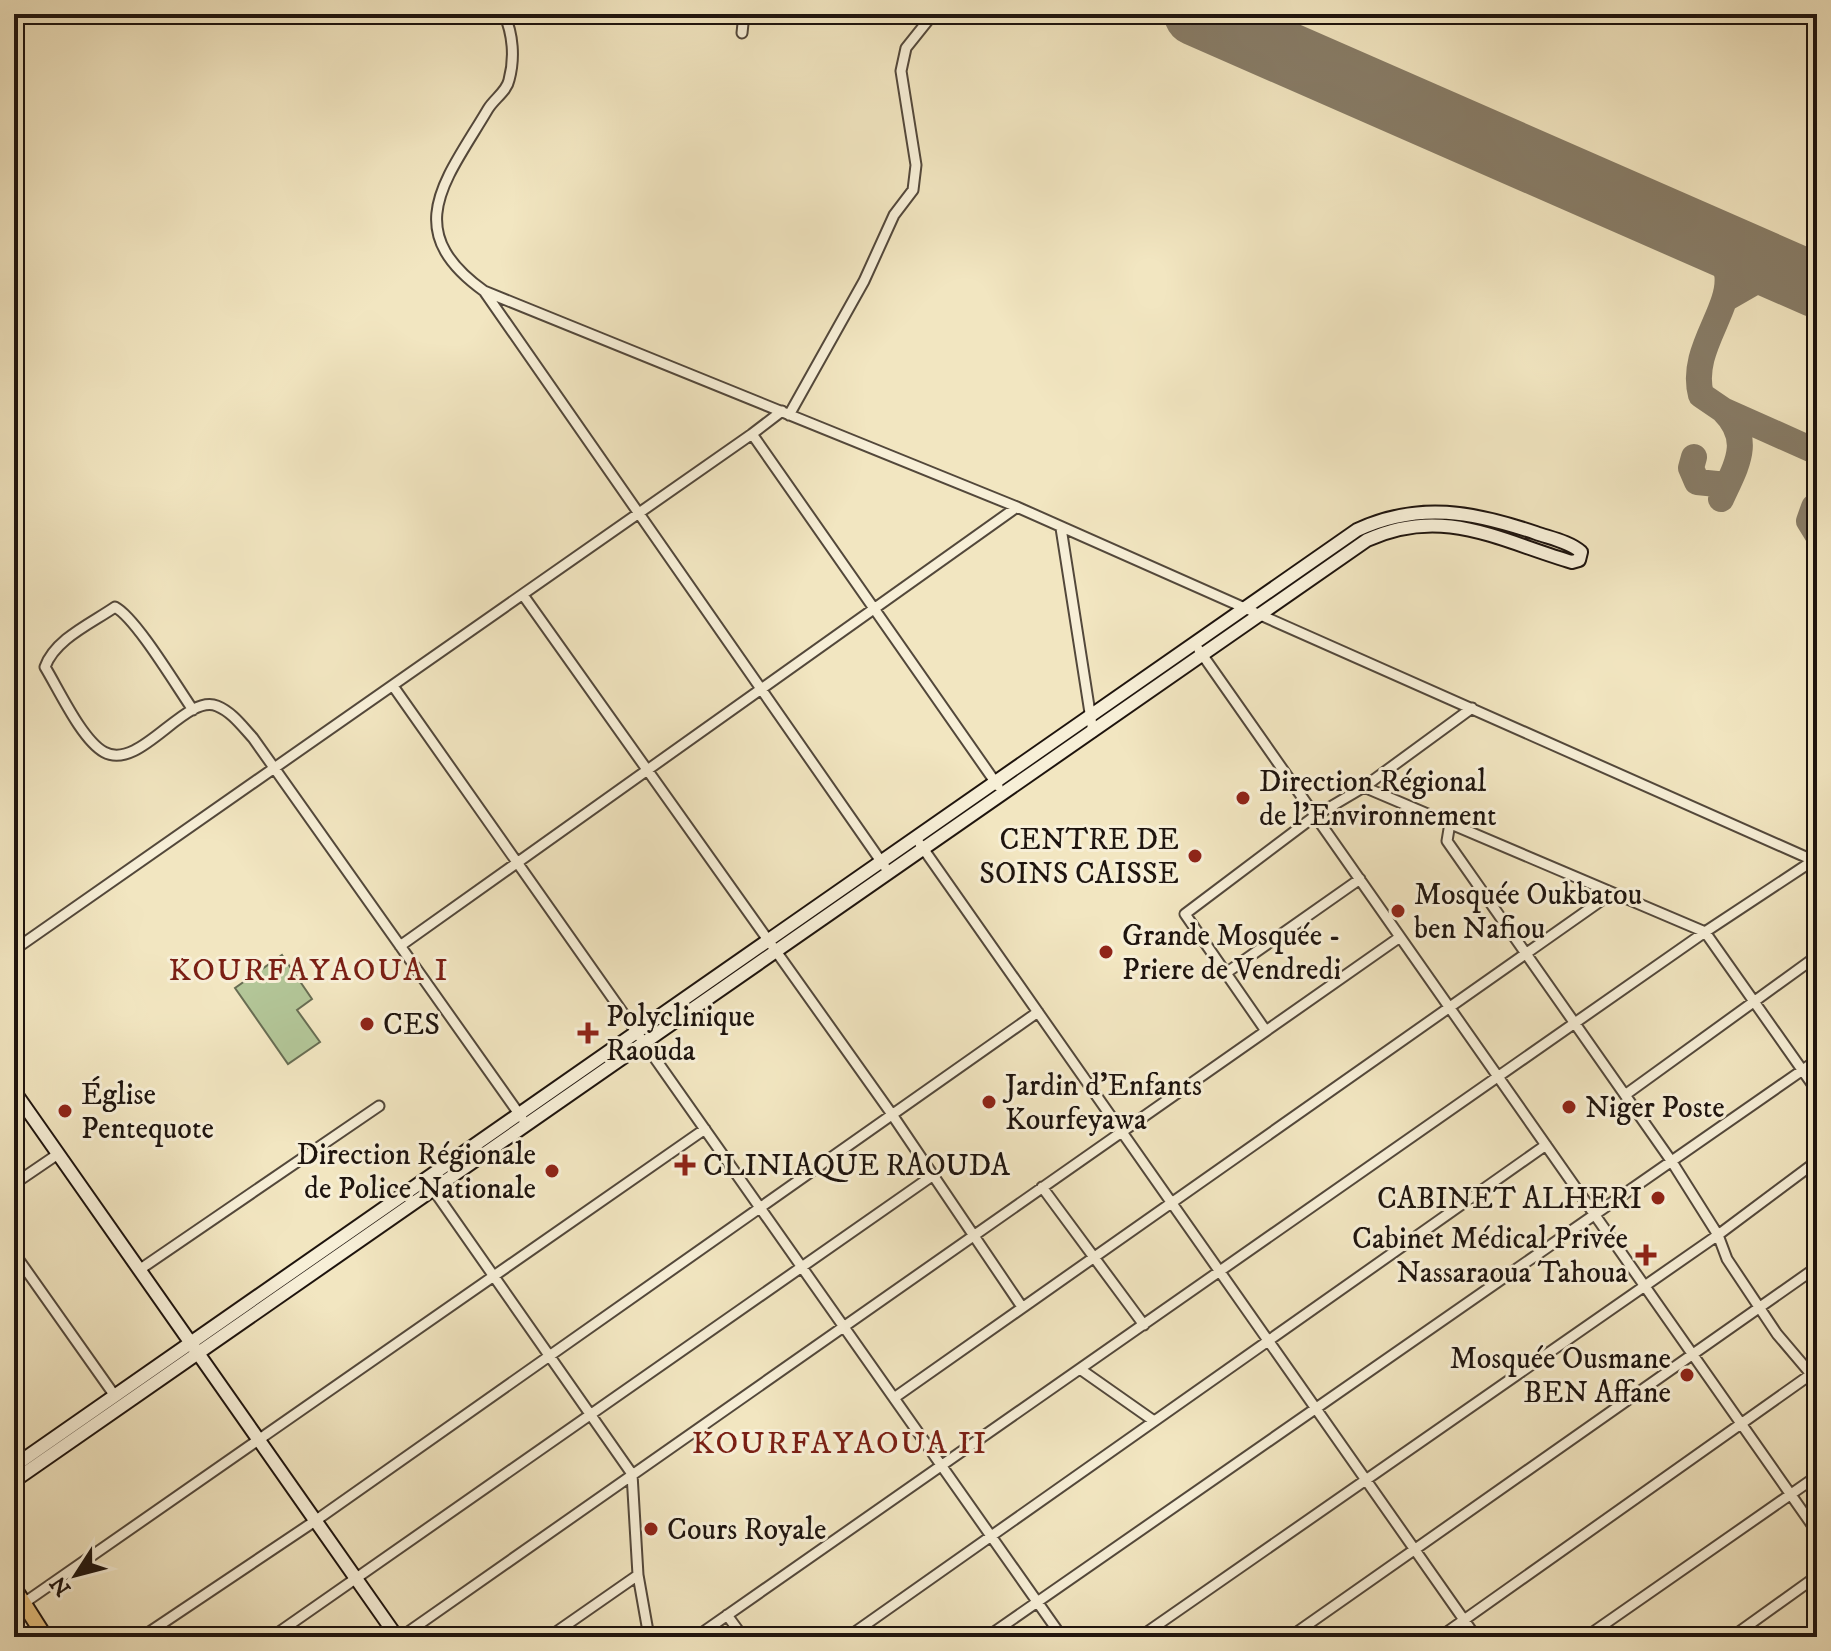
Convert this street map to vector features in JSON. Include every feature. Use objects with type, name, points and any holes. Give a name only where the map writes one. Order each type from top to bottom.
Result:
[{"type":"main road","points":[[14,1588],[45,1637]]},
{"type":"street","points":[[504,14],[511,41],[509,83],[489,106],[456,165],[435,213],[437,239],[448,259],[462,275],[484,291],[1017,507],[1816,861]]},
{"type":"street","points":[[742,33],[744,14]]},
{"type":"street","points":[[14,950],[786,413],[864,281],[894,215],[913,190],[916,165],[901,71],[906,48],[930,18]]},
{"type":"street","points":[[484,291],[886,867]]},
{"type":"street","points":[[752,434],[1001,790]]},
{"type":"street","points":[[400,946],[1017,507]]},
{"type":"street","points":[[14,1481],[194,1348],[886,867],[916,838],[1001,790],[1093,732],[1367,540],[1406,526],[1458,526],[1572,562],[1582,555],[1578,548],[1494,519],[1458,511],[1398,514],[1357,530],[1091,716],[1001,790],[924,850],[886,867]]},
{"type":"street","points":[[1061,528],[1093,732]]},
{"type":"street","points":[[523,595],[891,1113],[1022,1307]]},
{"type":"street","points":[[193,710],[124,612],[115,607],[63,643],[45,667],[92,743],[107,755],[127,755],[202,704],[215,705],[231,714],[253,738],[272,770],[523,1120]]},
{"type":"street","points":[[1195,644],[1817,1532]]},
{"type":"street","points":[[393,686],[1062,1637]]},
{"type":"street","points":[[1266,1031],[1185,914],[1315,816],[1364,787],[1472,708]]},
{"type":"street","points":[[1364,787],[1705,932],[1817,1091]]},
{"type":"street","points":[[1440,1637],[1814,1372],[1777,1334],[1727,1259],[1718,1235],[1672,1162],[1447,841],[1450,823]]},
{"type":"street","points":[[916,838],[1476,1637]]},
{"type":"street","points":[[696,1637],[1705,932],[1816,861]]},
{"type":"street","points":[[1226,973],[1360,879]]},
{"type":"street","points":[[894,1398],[1612,893]]},
{"type":"street","points":[[14,1091],[399,1637],[1400,937]]},
{"type":"street","points":[[1625,1095],[1817,956]]},
{"type":"street","points":[[142,1637],[315,1521],[1038,1012]]},
{"type":"street","points":[[987,1637],[1817,1060]]},
{"type":"street","points":[[139,1270],[379,1106]]},
{"type":"street","points":[[24,1603],[680,1143],[705,1129]]},
{"type":"street","points":[[848,1637],[1546,1145]]},
{"type":"street","points":[[14,1184],[58,1154]]},
{"type":"street","points":[[1140,1637],[1718,1235],[1817,1161]]},
{"type":"street","points":[[272,1637],[932,1176]]},
{"type":"street","points":[[430,1184],[632,1474],[638,1575],[649,1637]]},
{"type":"street","points":[[1042,1187],[1144,1325]]},
{"type":"street","points":[[14,1253],[115,1396]]},
{"type":"street","points":[[1290,1637],[1817,1267]]},
{"type":"street","points":[[14,1466],[115,1396],[194,1348]]},
{"type":"street","points":[[1080,1369],[1154,1421]]},
{"type":"street","points":[[1586,1637],[1817,1476]]},
{"type":"street","points":[[549,1637],[638,1575]]},
{"type":"street","points":[[1732,1637],[1817,1576]]},
{"type":"street","points":[[727,1615],[743,1637]]},
{"type":"green space","points":[[282,955],[312,999],[297,1010],[320,1042],[288,1064],[235,988]]},
{"type":"taxiway","points":[[1247,37],[1258,14]]},
{"type":"taxiway","points":[[1691,232],[1715,250],[1726,268],[1727,288],[1722,308],[1704,350],[1699,372],[1701,395],[1723,410],[1817,452]]},
{"type":"taxiway","points":[[1727,298],[1760,279],[1794,276]]},
{"type":"taxiway","points":[[1721,499],[1737,463],[1740,442],[1738,432],[1723,410]]},
{"type":"taxiway","points":[[1694,457],[1691,468],[1697,482],[1727,485]]},
{"type":"taxiway","points":[[1814,507],[1809,521],[1817,534]]},
{"type":"runway","points":[[1196,14],[1817,286]]},
{"type":"place","name":"Direction Régional de l'Environnement","points":[[1243,798]]},
{"type":"place","name":"CENTRE DE SOINS CAISSE","points":[[1195,856]]},
{"type":"place","name":"Mosquée Oukbatou ben Nafiou","points":[[1398,911]]},
{"type":"place","name":"Grande Mosquée - Priere de Vendredi","points":[[1106,952]]},
{"type":"place","name":"CES","points":[[367,1024]]},
{"type":"place","name":"Polyclinique Raouda","points":[[588,1033]]},
{"type":"place","name":"Jardin d'Enfants Kourfeyawa","points":[[989,1102]]},
{"type":"place","name":"Niger Poste","points":[[1569,1107]]},
{"type":"place","name":"Église Pentequote","points":[[65,1111]]},
{"type":"place","name":"CLINIAQUE RAOUDA","points":[[685,1165]]},
{"type":"place","name":"Direction Régionale de Police Nationale","points":[[552,1171]]},
{"type":"place","name":"CABINET ALHERI","points":[[1658,1198]]},
{"type":"place","name":"Cabinet Médical Privée Nassaraoua Tahoua","points":[[1646,1255]]},
{"type":"place","name":"Mosquée Ousmane BEN Affane","points":[[1687,1375]]},
{"type":"place","name":"Cours Royale","points":[[651,1529]]},
{"type":"district","name":"KOURFAYAOUA I","points":[[309,969]]},
{"type":"district","name":"KOURFAYAOUA II","points":[[840,1442]]}]
